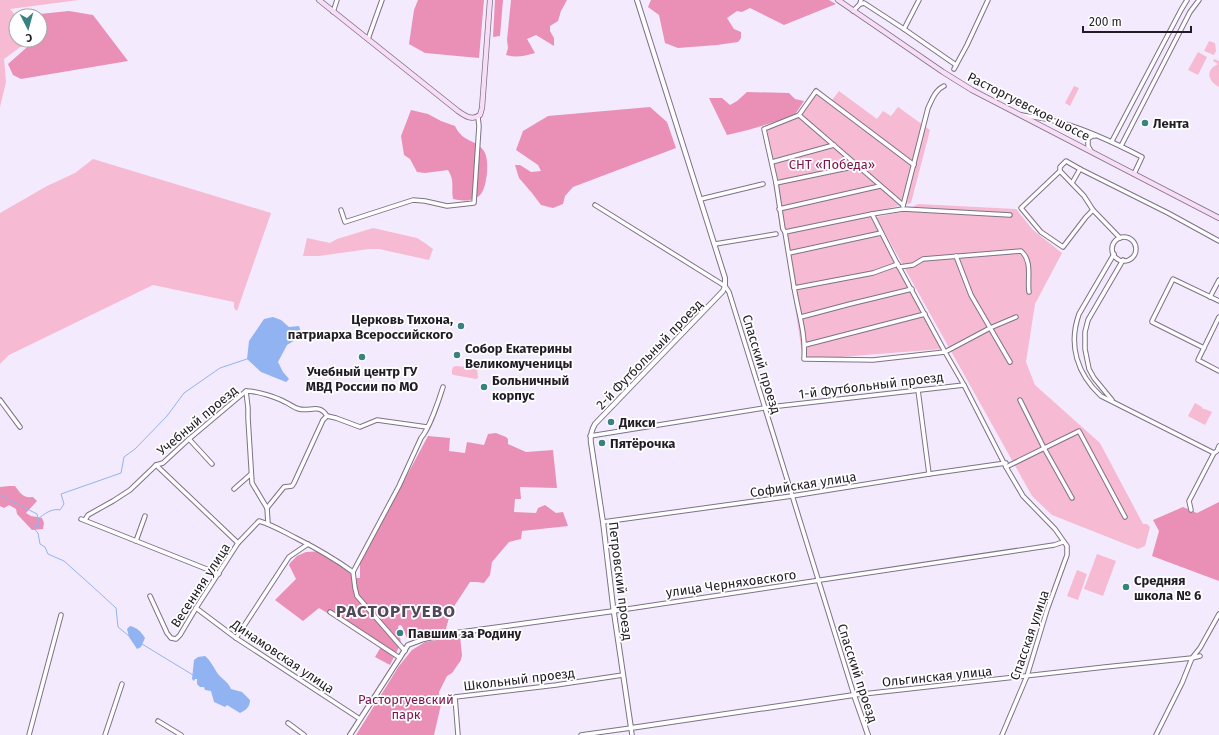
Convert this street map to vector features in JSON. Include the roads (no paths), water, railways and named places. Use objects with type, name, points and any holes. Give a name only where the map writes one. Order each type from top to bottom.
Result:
[{"type":"main road","points":[[319,0],[464,116],[469,118],[478,117],[481,113],[490,0]]},
{"type":"main road","name":"Расторгуевское шоссе","points":[[838,0],[960,83],[1219,218]]},
{"type":"street","points":[[333,12],[337,0]]},
{"type":"street","points":[[368,39],[382,0]]},
{"type":"street","name":"Спасский проезд","points":[[637,0],[715,244],[725,278],[725,286],[729,292],[818,581],[868,735]]},
{"type":"street","points":[[904,29],[918,0]]},
{"type":"street","points":[[853,11],[860,2],[864,4],[904,29],[955,67],[988,0]]},
{"type":"street","points":[[1112,142],[1171,29],[1188,0]]},
{"type":"street","points":[[1120,146],[1190,12],[1200,0]]},
{"type":"street","points":[[1171,29],[1179,33]]},
{"type":"street","points":[[903,207],[928,108],[935,94],[944,86]]},
{"type":"street","points":[[914,165],[816,92],[799,115],[764,129],[772,162],[779,209],[801,317],[805,345],[804,360],[873,360],[945,352],[990,328],[1016,317]]},
{"type":"street","points":[[1018,114],[1062,122],[1120,146],[1142,158],[1134,174]]},
{"type":"street","points":[[799,115],[903,207]]},
{"type":"street","points":[[1125,116],[1133,121]]},
{"type":"street","points":[[341,210],[345,222],[413,200],[425,200],[447,206],[474,203],[479,126],[478,117]]},
{"type":"street","points":[[1091,151],[1088,146],[1088,139],[1092,136],[1098,136]]},
{"type":"street","points":[[772,162],[834,145]]},
{"type":"street","points":[[1093,210],[1063,247],[1041,232],[1020,208],[1060,171],[1060,167],[1066,161],[1219,241]]},
{"type":"street","points":[[776,183],[858,166]]},
{"type":"street","points":[[1072,184],[1080,169]]},
{"type":"street","points":[[1060,171],[1084,196],[1093,210],[1120,238]]},
{"type":"street","points":[[701,199],[763,184]]},
{"type":"street","points":[[779,209],[880,186]]},
{"type":"street","points":[[595,205],[725,286]]},
{"type":"street","points":[[784,231],[903,207],[1010,215]]},
{"type":"street","name":"1-й Футбольный проезд","points":[[872,214],[1022,496],[1055,529],[1063,542]]},
{"type":"street","points":[[789,253],[881,233]]},
{"type":"street","points":[[715,244],[776,234]]},
{"type":"street","points":[[1114,254],[1123,260],[1131,258],[1134,256],[1136,249],[1135,245],[1131,239],[1120,238],[1116,240],[1113,247],[1114,254],[1079,314],[1074,343],[1080,367],[1085,378],[1101,396],[1214,453]]},
{"type":"street","points":[[794,288],[899,266],[913,265],[923,259],[1021,251],[1026,258],[1029,278],[1028,292]]},
{"type":"street","points":[[956,256],[971,295],[1010,362]]},
{"type":"street","points":[[1114,402],[1094,378],[1089,369],[1085,349],[1085,332],[1088,320],[1123,260]]},
{"type":"street","points":[[1204,348],[1152,322],[1173,279],[1219,301]]},
{"type":"street","points":[[1210,297],[1219,280]]},
{"type":"street","name":"2-й Футбольный проезд","points":[[590,436],[591,430],[595,424],[723,291],[725,286]]},
{"type":"street","points":[[801,317],[912,289]]},
{"type":"street","points":[[805,345],[925,314]]},
{"type":"street","points":[[1219,317],[1198,360],[1219,370]]},
{"type":"street","name":"1-й Футбольный проезд","points":[[590,436],[765,408],[964,385]]},
{"type":"street","points":[[405,651],[357,596],[353,572],[399,486],[431,419],[443,387]]},
{"type":"street","points":[[918,390],[929,474]]},
{"type":"street","name":"Учебный проезд","points":[[136,541],[83,519],[130,490],[156,466],[163,464],[189,438],[246,392],[252,391],[284,401],[300,409],[320,409],[325,412],[327,416],[360,427],[377,420],[427,427]]},
{"type":"street","points":[[246,392],[252,483],[267,508],[268,524],[308,544],[353,572]]},
{"type":"street","points":[[0,400],[20,427]]},
{"type":"street","points":[[1020,400],[1044,448],[1072,498]]},
{"type":"street","points":[[267,508],[284,487],[292,486],[294,483],[323,420],[327,416]]},
{"type":"street","name":"Софийская улица","points":[[603,522],[792,496],[929,474],[1006,465],[1079,431],[1125,517]]},
{"type":"street","name":"Петровский проезд","points":[[590,436],[631,728]]},
{"type":"street","points":[[189,438],[212,464]]},
{"type":"street","points":[[1191,510],[1189,501],[1219,446]]},
{"type":"street","points":[[156,466],[238,543]]},
{"type":"street","points":[[234,489],[251,474]]},
{"type":"street","points":[[145,516],[136,541],[218,574]]},
{"type":"street","name":"Весенняя улица","points":[[150,596],[167,633],[171,638],[176,638],[180,635],[238,543],[259,521],[268,524]]},
{"type":"street","name":"улица Черняховского","points":[[350,735],[408,645],[424,639],[818,581],[1054,545],[1063,542]]},
{"type":"street","name":"Спасская улица","points":[[1002,735],[1027,676],[1047,610],[1067,555],[1067,546],[1063,542]]},
{"type":"street","points":[[236,638],[289,557],[308,544]]},
{"type":"street","name":"Динамовская улица","points":[[196,608],[236,638],[360,719]]},
{"type":"street","points":[[330,612],[400,658]]},
{"type":"street","points":[[1156,735],[1182,683],[1192,658],[1200,648],[1219,614]]},
{"type":"street","points":[[29,735],[61,615]]},
{"type":"street","name":"Ольгинская улица","points":[[581,735],[854,695],[1200,656]]},
{"type":"street","name":"Школьный проезд","points":[[458,735],[455,697],[556,685],[623,675]]},
{"type":"street","points":[[105,735],[122,684]]},
{"type":"street","points":[[158,721],[181,735]]},
{"type":"street","points":[[288,723],[304,735]]},
{"type":"street","points":[[631,728],[632,735]]},
{"type":"water","points":[[273,317],[281,320],[289,327],[299,326],[302,336],[287,345],[278,362],[283,372],[289,379],[286,382],[261,372],[247,359],[249,341],[264,319]]},
{"type":"water","points":[[130,626],[139,630],[145,638],[141,647],[137,649],[129,637],[127,629]]},
{"type":"water","points":[[205,656],[231,689],[242,692],[250,700],[244,711],[240,713],[227,705],[225,707],[214,702],[211,691],[205,690],[204,687],[200,687],[197,684],[197,679],[194,681],[192,679],[194,660],[198,657]]},
{"type":"waterway","points":[[38,519],[45,513],[60,510],[64,504],[61,494],[121,473],[124,457],[135,449],[167,416],[184,393],[220,368],[247,359]]},
{"type":"waterway","points":[[0,495],[37,514],[39,524],[38,527],[34,525],[34,527],[38,533],[40,544],[45,547],[48,554],[64,561],[116,608],[118,627],[129,636]]},
{"type":"waterway","points":[[142,644],[193,675]]},
{"type":"place","name":"Лента","points":[[1145,123]]},
{"type":"place","name":"Церковь Тихона, патриарха Всероссийского","points":[[461,326]]},
{"type":"place","name":"Собор Екатерины Великомученицы","points":[[457,355]]},
{"type":"place","name":"Учебный центр ГУ МВД России по МО","points":[[362,357]]},
{"type":"place","name":"Больничный корпус","points":[[484,387]]},
{"type":"place","name":"Дикси","points":[[611,422]]},
{"type":"place","name":"Пятёрочка","points":[[602,443]]},
{"type":"place","name":"Средняя школа № 6","points":[[1126,587]]},
{"type":"place","name":"Павшим за Родину","points":[[400,633]]},
{"type":"district","name":"РАСТОРГУЕВО","points":[[396,611]]},
{"type":"park label","name":"СНТ «Победа»","points":[[832,164]]},
{"type":"park label","name":"Расторгуевский парк","points":[[406,706]]}]
